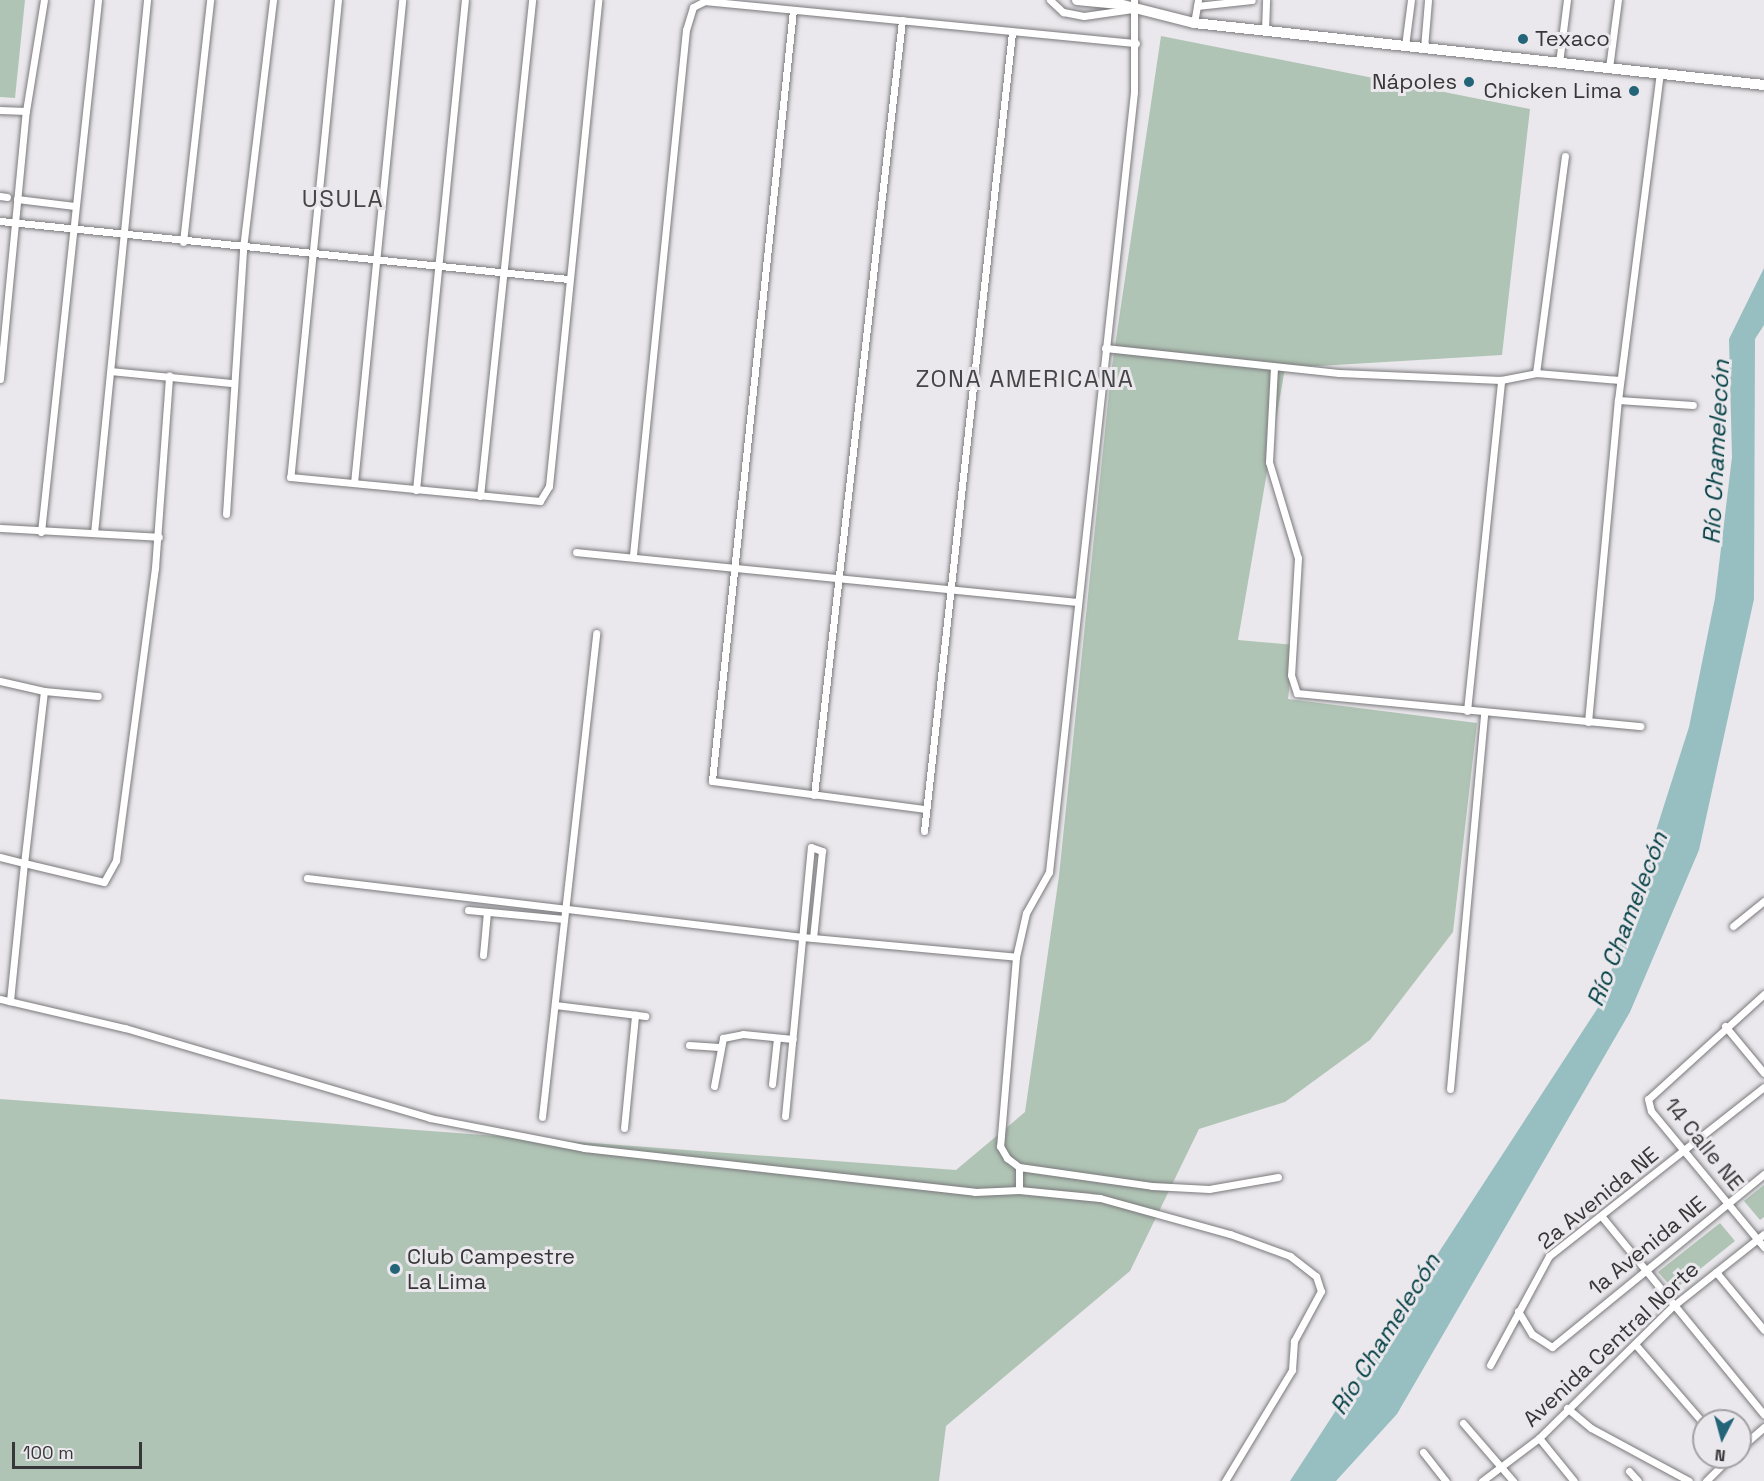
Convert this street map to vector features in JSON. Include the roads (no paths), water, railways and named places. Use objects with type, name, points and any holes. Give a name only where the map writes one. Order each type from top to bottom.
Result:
[{"type":"street","points":[[0,379],[26,111],[44,0]]},
{"type":"street","points":[[41,532],[98,0]]},
{"type":"street","points":[[94,533],[147,0]]},
{"type":"street","points":[[183,242],[210,0]]},
{"type":"street","points":[[226,514],[232,383],[243,248],[273,0]]},
{"type":"street","points":[[338,0],[310,254],[290,477],[540,501],[546,496],[598,0]]},
{"type":"street","points":[[354,483],[374,261],[402,0]]},
{"type":"street","points":[[416,490],[465,0]]},
{"type":"street","points":[[480,496],[532,0]]},
{"type":"street","points":[[1050,0],[1063,12],[1084,16],[1134,4]]},
{"type":"street","points":[[1077,0],[1134,4],[1194,23],[1764,86]]},
{"type":"street","points":[[1194,23],[1198,3],[1252,0]]},
{"type":"street","points":[[1265,31],[1266,0]]},
{"type":"street","points":[[1405,46],[1411,0]]},
{"type":"street","points":[[1424,48],[1428,0]]},
{"type":"street","points":[[1559,63],[1567,0]]},
{"type":"street","points":[[1608,68],[1618,0]]},
{"type":"street","points":[[633,555],[688,19],[693,7],[705,1],[1136,43]]},
{"type":"street","points":[[1134,4],[1136,43],[1049,872],[1026,913],[1016,957],[1000,1146],[1019,1167],[1088,1179],[1198,1188],[1278,1177]]},
{"type":"street","points":[[793,10],[731,564],[712,781],[926,809]]},
{"type":"street","points":[[814,795],[902,20]]},
{"type":"street","points":[[924,831],[1012,32]]},
{"type":"street","points":[[1587,722],[1620,380],[1660,74]]},
{"type":"street","points":[[0,110],[26,111]]},
{"type":"street","points":[[1536,373],[1565,156]]},
{"type":"street","points":[[17,199],[75,206]]},
{"type":"street","points":[[0,221],[502,275],[568,279]]},
{"type":"street","points":[[1105,348],[1274,367],[1500,380],[1536,373],[1620,380]]},
{"type":"street","points":[[1274,367],[1269,462],[1299,570],[1291,685],[1308,697],[1640,726]]},
{"type":"street","points":[[111,371],[232,383]]},
{"type":"street","points":[[0,857],[99,882],[111,877],[159,537],[169,376]]},
{"type":"street","points":[[1467,711],[1500,380]]},
{"type":"street","points":[[1618,400],[1693,405]]},
{"type":"street","points":[[0,528],[159,537]]},
{"type":"street","points":[[576,552],[633,555],[952,586],[1077,602]]},
{"type":"street","points":[[542,1118],[596,633]]},
{"type":"street","points":[[0,681],[44,691],[98,696]]},
{"type":"street","points":[[10,1001],[44,691]]},
{"type":"street","points":[[1450,1089],[1484,713]]},
{"type":"street","points":[[785,1116],[813,847],[822,851],[813,938]]},
{"type":"street","points":[[307,878],[802,938],[1016,957]]},
{"type":"street","points":[[1733,926],[1764,901]]},
{"type":"street","points":[[468,910],[564,920]]},
{"type":"street","points":[[483,955],[488,912]]},
{"type":"street","points":[[1764,994],[1725,1026],[1764,1073]]},
{"type":"street","points":[[0,999],[125,1028],[430,1118],[584,1148],[975,1192],[1019,1190],[1100,1198],[1219,1231],[1290,1256],[1316,1276],[1321,1291],[1294,1341],[1292,1370],[1225,1481]]},
{"type":"street","points":[[555,1005],[645,1016]]},
{"type":"street","points":[[624,1128],[635,1015]]},
{"type":"street","name":"14 Calle NE","points":[[1725,1026],[1648,1099],[1685,1151],[1764,1247]]},
{"type":"street","points":[[714,1086],[719,1047],[723,1038],[743,1034],[793,1039]]},
{"type":"street","points":[[772,1084],[777,1038]]},
{"type":"street","points":[[689,1045],[719,1047]]},
{"type":"street","name":"2a Avenida NE","points":[[1490,1365],[1549,1256],[1602,1218],[1764,1087]]},
{"type":"street","points":[[1019,1167],[1019,1190]]},
{"type":"street","name":"1a Avenida NE","points":[[1518,1311],[1532,1334],[1552,1347],[1764,1174]]},
{"type":"street","points":[[1602,1218],[1642,1272],[1764,1414]]},
{"type":"street","name":"Avenida Central Norte","points":[[1482,1481],[1500,1465],[1539,1438],[1567,1407],[1673,1306],[1764,1234]]},
{"type":"street","points":[[1716,1272],[1764,1330]]},
{"type":"street","points":[[1635,1344],[1692,1410]]},
{"type":"street","points":[[1567,1407],[1591,1428],[1689,1481]]},
{"type":"street","points":[[1463,1423],[1513,1481]]},
{"type":"street","points":[[1752,1438],[1764,1427]]},
{"type":"street","points":[[1539,1438],[1574,1481]]},
{"type":"street","points":[[1423,1452],[1446,1481]]},
{"type":"street","points":[[1706,1481],[1718,1469]]},
{"type":"street","points":[[1629,1471],[1638,1481]]},
{"type":"water","points":[[1764,268],[1764,325],[1755,339],[1754,599],[1699,850],[1630,1012],[1397,1414],[1336,1481],[1290,1481],[1601,1003],[1689,727],[1715,598],[1732,457],[1729,339]]},
{"type":"place","name":"Texaco","points":[[1523,39]]},
{"type":"place","name":"Nápoles","points":[[1469,82]]},
{"type":"place","name":"Chicken Lima","points":[[1634,91]]},
{"type":"place","name":"Club Campestre La Lima","points":[[395,1269]]},
{"type":"district","name":"USULA","points":[[343,199]]},
{"type":"district","name":"ZONA AMERICANA","points":[[1025,379]]},
{"type":"water label","name":"Río Chamelecón","points":[[1716,452]]},
{"type":"water label","name":"Río Chamelecón","points":[[1627,919]]},
{"type":"water label","name":"Río Chamelecón","points":[[1385,1334]]}]
